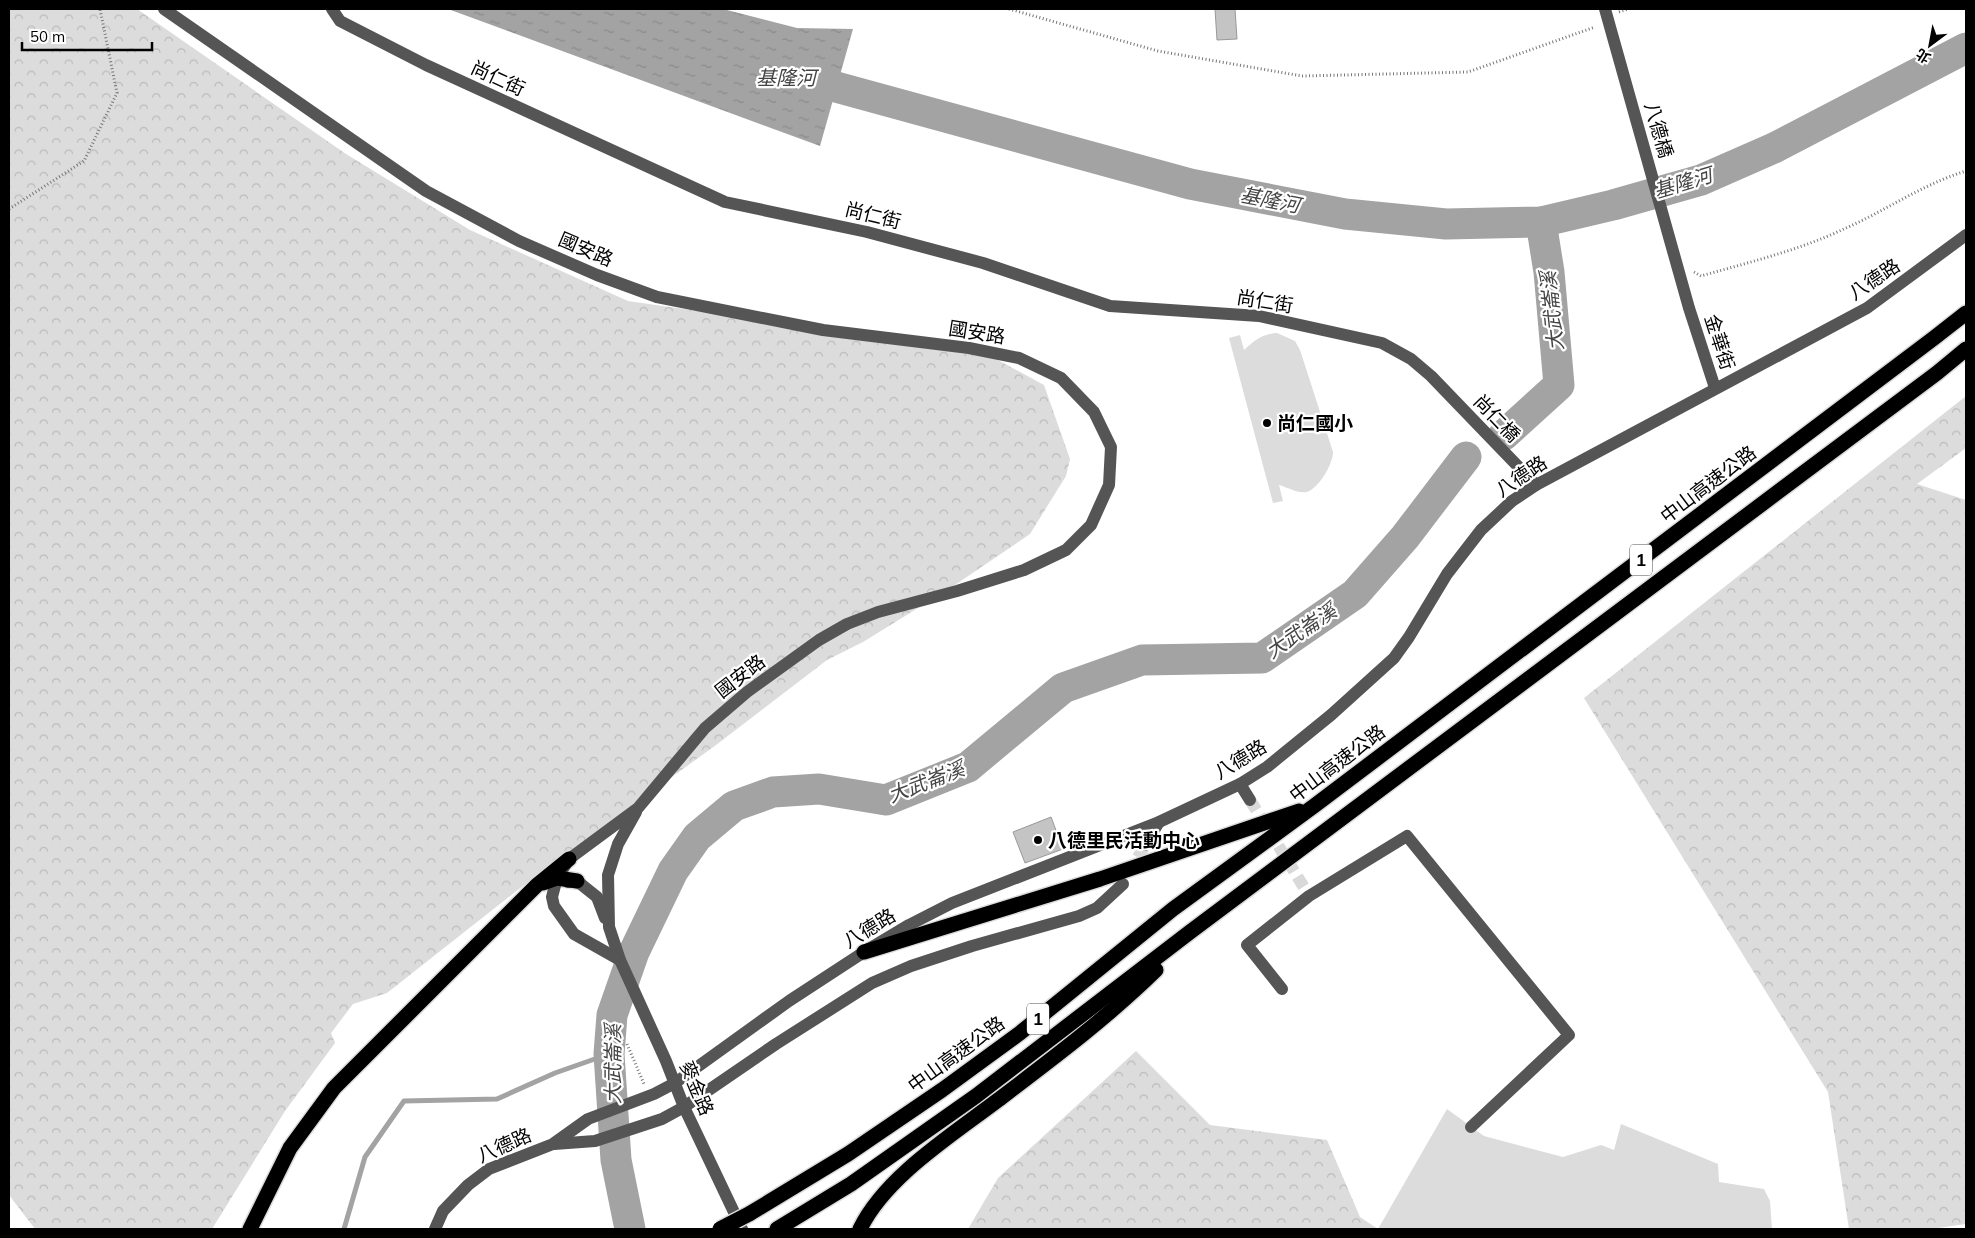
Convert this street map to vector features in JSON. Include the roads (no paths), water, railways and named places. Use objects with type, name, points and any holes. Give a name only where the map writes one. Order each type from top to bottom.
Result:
[{"type":"highway","name":"中山高速公路","points":[[720,1229],[749,1214],[848,1154],[942,1090],[1020,1033],[1173,909],[1314,806],[1966,313]]},
{"type":"highway","name":"1","points":[[777,1229],[851,1184],[976,1096],[1190,932],[1929,379],[1966,349]]},
{"type":"highway","points":[[864,952],[1100,879],[1314,806]]},
{"type":"highway","points":[[250,1229],[290,1148],[334,1088],[537,885],[569,859]]},
{"type":"highway","points":[[537,885],[557,878],[577,881]]},
{"type":"highway","points":[[860,1229],[866,1216],[908,1168],[1097,1025],[1155,971],[1190,932]]},
{"type":"highway","points":[[796,1229],[851,1184]]},
{"type":"street","name":"國安路","points":[[164,9],[426,191],[528,245],[597,275],[657,297],[824,330],[969,348],[1019,358],[1061,378],[1094,412],[1111,447],[1109,485],[1091,525],[1066,550],[1024,570],[958,591],[878,612],[847,624],[818,640],[747,692],[705,728],[638,808],[569,859]]},
{"type":"street","name":"尚仁街","points":[[332,9],[340,21],[426,65],[725,202],[867,232],[966,258],[1110,306],[1259,316],[1382,342],[1411,359],[1432,376]]},
{"type":"street","name":"八德橋","points":[[1607,16],[1690,308]]},
{"type":"street","name":"八德路","points":[[435,1229],[442,1211],[468,1185],[489,1169],[553,1144],[588,1119],[650,1091],[674,1083],[789,1001],[864,952],[952,903],[1159,822],[1240,784],[1267,768],[1332,715],[1394,658],[1447,574],[1481,530],[1512,501],[1536,485],[1867,308],[1966,235]]},
{"type":"street","name":"金華街","points":[[1690,308],[1715,388]]},
{"type":"street","name":"尚仁橋","points":[[1432,376],[1536,485]]},
{"type":"street","points":[[1240,784],[1250,800]]},
{"type":"street","name":"麥金路","points":[[638,808],[618,844],[608,875],[609,927],[620,960],[684,1107],[742,1229]]},
{"type":"street","points":[[1145,845],[1159,822]]},
{"type":"street","points":[[1282,989],[1246,945],[1307,892],[1407,836],[1569,1035],[1471,1127]]},
{"type":"street","points":[[569,859],[557,878],[552,897],[554,906],[574,934],[620,960]]},
{"type":"street","points":[[552,897],[556,889],[569,882],[577,881],[596,897],[609,927]]},
{"type":"street","points":[[553,1144],[594,1141],[662,1119],[684,1107],[776,1044],[872,983],[912,966],[972,946],[1079,916],[1096,908],[1123,884]]},
{"type":"water","name":"基隆河","points":[[448,9],[723,9],[797,28],[853,29],[820,146]]},
{"type":"waterway","name":"基隆河","points":[[796,76],[1190,184],[1345,214],[1446,224],[1541,222],[1613,205],[1701,180],[1774,148],[1966,48]]},
{"type":"waterway","name":"大武崙溪","points":[[1504,435],[1559,385],[1549,272],[1541,222]]},
{"type":"waterway","name":"大武崙溪","points":[[630,1229],[616,1160],[609,1054],[612,1015],[634,952],[673,871],[697,837],[734,806],[773,792],[819,789],[886,800],[968,767],[1063,688],[1142,660],[1262,658],[1355,594],[1405,537],[1466,457]]},
{"type":"waterway","points":[[344,1229],[365,1157],[404,1101],[497,1099],[555,1073],[609,1054]]},
{"type":"tunnel","points":[[1250,800],[1305,889]]},
{"type":"tunnel","points":[[1129,873],[1145,845]]},
{"type":"place","name":"尚仁國小","points":[[1267,423]]},
{"type":"place","name":"八德里民活動中心","points":[[1038,840]]}]
